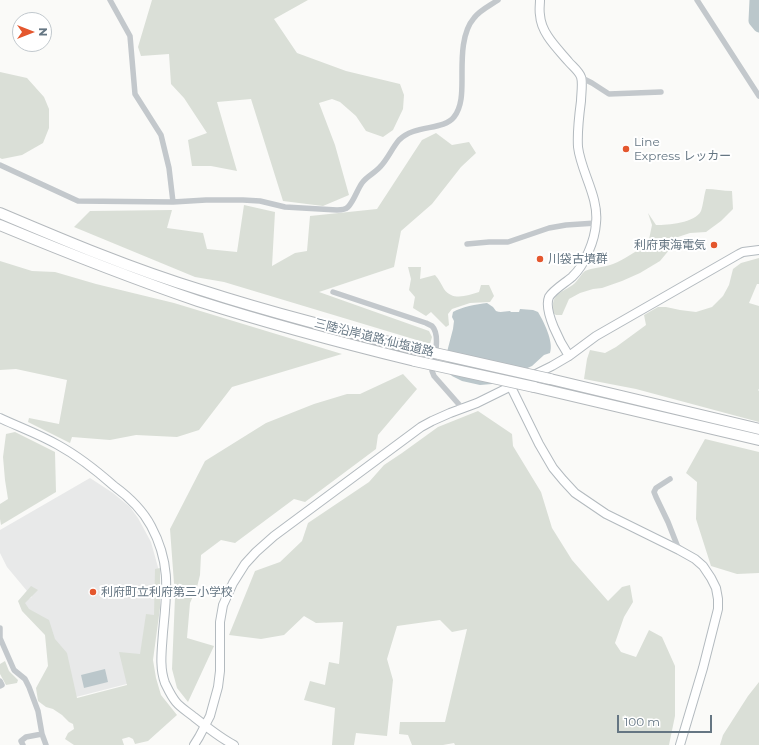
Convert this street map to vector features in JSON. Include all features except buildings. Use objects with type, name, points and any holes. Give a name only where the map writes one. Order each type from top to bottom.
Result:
[{"type":"highway","name":"三陸沿岸道路;仙塩道路","points":[[0,213],[116,260],[200,290],[302,320],[417,349],[611,393],[759,429]]},
{"type":"highway","name":"三陸沿岸道路;仙塩道路","points":[[0,225],[111,270],[198,300],[356,347],[759,440]]},
{"type":"street","points":[[110,0],[130,36],[135,94],[161,135],[169,168],[173,202]]},
{"type":"street","points":[[0,166],[78,201],[173,202],[243,200],[260,201],[285,207],[325,210],[347,208],[361,184],[367,177],[381,167],[398,141],[409,132],[446,124],[454,118],[461,100],[462,57],[464,42],[469,26],[474,17],[498,0]]},
{"type":"street","points":[[540,0],[540,16],[545,32],[582,78],[609,94],[661,92]]},
{"type":"street","points":[[698,0],[759,96]]},
{"type":"street","points":[[569,356],[563,347],[549,315],[548,304],[550,296],[581,266],[595,233],[595,206],[578,148],[577,136],[582,78]]},
{"type":"street","points":[[467,244],[508,242],[549,228],[596,223]]},
{"type":"street","points":[[194,745],[210,716],[218,687],[220,671],[220,622],[223,605],[233,583],[245,564],[274,536],[432,421],[463,408],[477,404],[552,366],[569,356],[596,336],[739,254],[759,250]]},
{"type":"street","points":[[333,292],[432,326],[437,338],[432,371],[434,376],[463,408]]},
{"type":"street","points":[[511,387],[539,444],[553,468],[575,493],[606,514],[695,559],[703,566],[716,588],[718,599],[716,621],[680,745]]},
{"type":"street","points":[[0,418],[41,436],[79,458],[132,500],[142,512],[151,525],[165,560],[167,582],[162,667],[164,678],[170,694],[176,702],[205,726],[234,745]]},
{"type":"street","points":[[670,479],[656,488],[654,492],[679,550]]},
{"type":"street","points":[[0,628],[0,638],[14,670],[25,679],[29,687],[38,711],[42,734],[46,745]]},
{"type":"street","points":[[0,682],[2,684],[0,686]]},
{"type":"street","points":[[23,745],[21,741],[26,737],[42,734]]},
{"type":"shaded area","points":[[152,0],[308,0],[274,19],[297,53],[346,71],[400,84],[404,95],[403,109],[393,130],[383,137],[366,131],[356,116],[340,102],[332,99],[319,103],[335,145],[349,195],[323,206],[283,201],[251,99],[217,102],[237,171],[211,166],[192,166],[188,140],[207,133],[184,98],[171,84],[169,54],[141,56],[138,47]]},
{"type":"shaded area","points":[[0,72],[27,78],[44,97],[49,109],[49,128],[43,143],[22,155],[2,159],[0,158]]},
{"type":"shaded area","points":[[436,133],[452,145],[469,142],[476,153],[461,167],[432,204],[401,231],[394,267],[319,292],[429,331],[432,337],[430,344],[224,282],[195,277],[74,227],[90,211],[172,210],[167,228],[203,233],[207,249],[237,252],[244,205],[275,212],[272,266],[295,253],[307,251],[310,216],[377,209],[422,140]]},
{"type":"shaded area","points":[[706,189],[732,191],[733,209],[721,221],[706,232],[690,233],[675,238],[670,249],[660,261],[640,273],[622,281],[602,288],[580,293],[569,299],[562,315],[556,315],[553,313],[554,301],[558,294],[575,283],[585,271],[617,262],[648,244],[652,225],[648,213],[656,225],[674,224],[687,221],[698,215],[701,211]]},
{"type":"shaded area","points":[[759,258],[759,284],[757,284],[749,303],[759,306],[759,422],[636,389],[584,379],[590,350],[605,353],[616,347],[646,325],[644,315],[658,307],[696,312],[712,307],[723,296],[729,285],[733,269],[741,263]]},
{"type":"shaded area","points":[[0,261],[32,271],[55,272],[96,284],[174,303],[342,354],[232,387],[199,430],[177,437],[136,435],[110,440],[72,437],[70,443],[28,422],[29,418],[59,424],[67,380],[16,369],[0,370]]},
{"type":"shaded area","points":[[408,267],[421,267],[420,279],[435,275],[447,293],[451,295],[470,295],[479,292],[481,285],[489,285],[494,296],[490,302],[470,303],[452,309],[448,314],[449,325],[446,327],[431,312],[426,316],[413,308],[415,297],[409,290],[411,279]]},
{"type":"shaded area","points":[[487,303],[498,312],[519,312],[520,309],[538,312],[548,332],[551,348],[550,353],[544,355],[532,366],[492,384],[480,385],[462,381],[449,373],[447,352],[453,329],[453,312],[465,307]]},
{"type":"shaded area","points":[[403,374],[417,389],[378,435],[376,449],[305,502],[294,499],[235,543],[221,540],[201,555],[200,575],[197,587],[190,603],[187,638],[214,646],[188,702],[177,688],[172,669],[175,597],[170,529],[205,461],[266,423],[314,404],[347,394],[360,394]]},
{"type":"shaded area","points":[[478,411],[512,434],[513,446],[541,492],[552,528],[572,560],[608,601],[622,587],[630,585],[633,602],[624,617],[615,643],[621,652],[636,657],[649,630],[662,637],[675,666],[675,716],[669,745],[455,745],[454,743],[443,745],[412,745],[408,735],[399,734],[400,722],[445,722],[467,629],[452,632],[440,620],[397,626],[387,659],[393,680],[387,736],[356,733],[354,745],[332,745],[335,708],[304,700],[310,681],[325,685],[329,662],[339,664],[343,622],[316,623],[304,616],[284,635],[261,639],[229,635],[255,571],[280,562],[302,541],[308,523],[369,482],[384,465],[438,427]]},
{"type":"shaded area","points":[[15,432],[55,452],[56,492],[1,525],[0,504],[8,499],[3,457],[6,434]]},
{"type":"shaded area","points":[[705,439],[759,452],[759,573],[737,574],[711,566],[696,519],[697,482],[686,473]]},
{"type":"shaded area","name":"利府町立利府第三小学校","points":[[90,478],[113,493],[130,507],[138,518],[151,542],[159,571],[152,660],[154,677],[76,697],[65,654],[22,602],[32,597],[7,567],[0,553],[0,530]]},
{"type":"shaded area","points":[[160,568],[160,608],[153,660],[161,695],[177,715],[148,741],[135,744],[133,739],[129,737],[122,739],[124,745],[74,745],[65,739],[68,733],[74,729],[73,724],[53,709],[46,707],[38,701],[36,688],[48,666],[45,635],[22,611],[18,601],[31,586],[38,590],[25,603],[29,609],[49,620],[55,639],[67,653],[77,698],[127,685],[119,652],[140,654],[146,614],[154,615],[155,569]]},
{"type":"shaded area","points":[[5,661],[9,671],[18,680],[17,683],[6,685],[0,674],[0,664]]},
{"type":"shaded area","points":[[105,669],[108,682],[84,688],[81,675]]},
{"type":"shaded area","points":[[759,682],[759,745],[720,745],[723,735],[748,696]]},
{"type":"waterway","points":[[755,0],[754,21],[759,27]]},
{"type":"place","name":"Line Express レッカー","points":[[626,149]]},
{"type":"place","name":"利府東海電気","points":[[714,245]]},
{"type":"place","name":"川袋古墳群","points":[[540,259]]},
{"type":"place","name":"利府町立利府第三小学校","points":[[93,592]]}]
